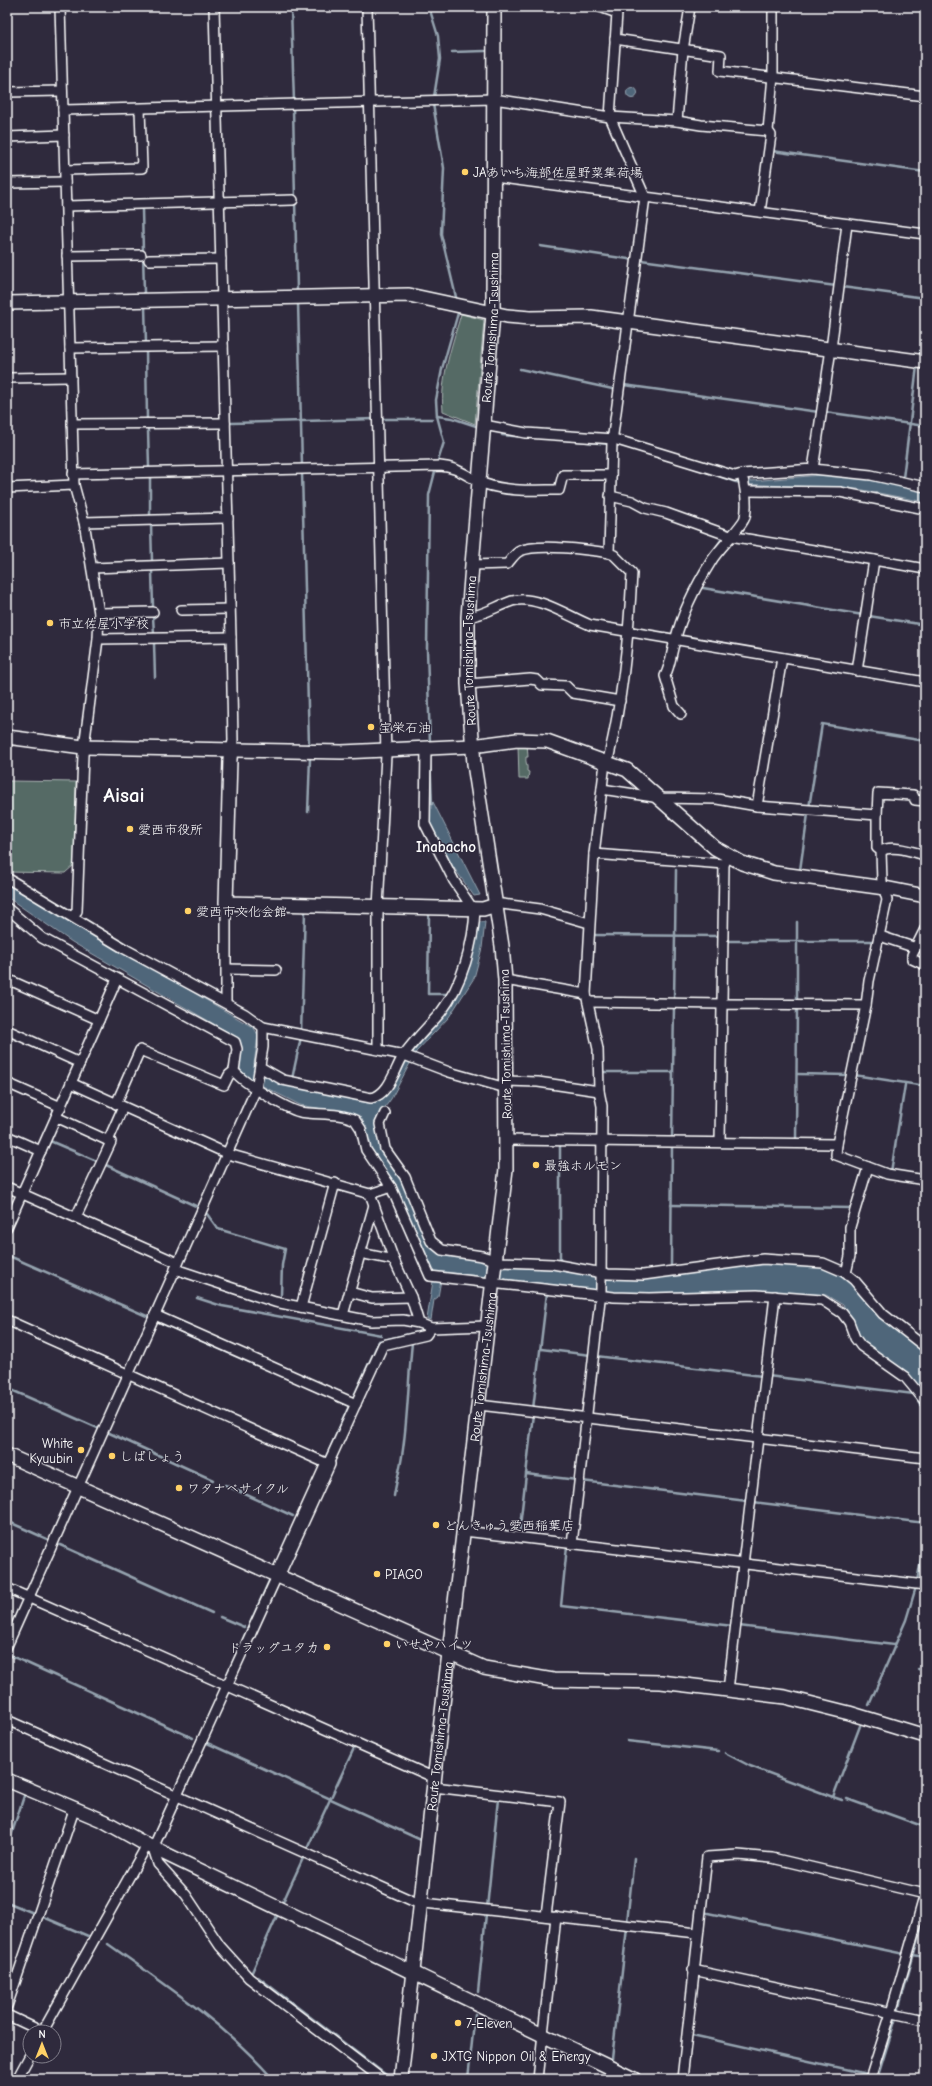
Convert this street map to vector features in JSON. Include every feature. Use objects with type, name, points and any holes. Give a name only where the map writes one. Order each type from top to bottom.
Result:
[{"type":"street","points":[[60,7],[74,485],[84,522],[99,613],[98,639],[83,747],[77,910],[73,916]]},
{"type":"street","points":[[214,7],[233,741],[230,759],[226,903],[226,1003]]},
{"type":"street","points":[[367,7],[385,750],[385,794],[378,907],[378,1049]]},
{"type":"street","name":"Route Tomishima-Tsushima","points":[[401,2079],[434,1782],[506,1169],[505,980],[502,946],[472,746],[468,684],[468,617],[493,314],[494,7]]},
{"type":"street","points":[[600,7],[618,10],[610,117],[646,197],[614,439],[610,496],[609,553]]},
{"type":"street","points":[[677,120],[683,50],[690,7]]},
{"type":"street","points":[[760,212],[771,135],[768,131],[773,76],[773,7]]},
{"type":"street","points":[[615,39],[721,55],[720,71],[773,76],[925,96]]},
{"type":"street","points":[[7,92],[62,91]]},
{"type":"street","points":[[63,110],[494,99],[610,117],[677,120],[701,125],[768,131]]},
{"type":"street","points":[[65,170],[142,168],[140,109]]},
{"type":"street","points":[[7,137],[64,135]]},
{"type":"street","points":[[494,177],[925,234]]},
{"type":"street","points":[[7,183],[65,182]]},
{"type":"street","points":[[66,206],[293,200]]},
{"type":"street","points":[[813,469],[831,349],[846,224]]},
{"type":"street","points":[[67,256],[141,255]]},
{"type":"street","points":[[149,260],[221,259]]},
{"type":"street","points":[[7,303],[374,295],[424,297],[493,314],[530,318],[591,317],[925,362]]},
{"type":"street","points":[[70,348],[223,346]]},
{"type":"street","points":[[7,378],[71,377]]},
{"type":"street","points":[[72,424],[225,423]]},
{"type":"street","points":[[484,425],[526,433],[614,439],[735,476],[813,469],[871,475],[925,487]]},
{"type":"street","points":[[74,474],[437,466],[451,467],[479,482],[504,489],[559,490],[563,474],[611,475]]},
{"type":"street","points":[[681,714],[674,706],[665,676],[671,664],[675,640],[688,606],[712,560],[730,536],[743,523],[745,516],[745,489],[742,476]]},
{"type":"street","points":[[7,488],[74,485]]},
{"type":"street","points":[[745,489],[840,492],[925,509]]},
{"type":"street","points":[[610,496],[632,501],[646,508],[666,513],[730,536],[925,569]]},
{"type":"street","points":[[84,522],[228,518]]},
{"type":"street","points":[[472,565],[507,564],[519,551],[533,549],[580,548],[609,553],[619,559],[632,574],[628,633],[620,708],[609,756],[605,763],[594,854],[589,923],[587,998],[598,1049],[599,1091],[602,1106],[602,1274],[572,1544]]},
{"type":"street","points":[[857,671],[874,560]]},
{"type":"street","points":[[92,568],[229,563]]},
{"type":"street","points":[[468,617],[477,616],[513,601],[531,601],[561,610],[574,619],[590,625],[628,633],[925,682]]},
{"type":"street","points":[[182,610],[230,609]]},
{"type":"street","points":[[99,613],[154,612]]},
{"type":"street","points":[[98,639],[231,636]]},
{"type":"street","points":[[757,806],[782,658]]},
{"type":"street","points":[[468,684],[530,679],[537,680],[542,684],[566,686],[573,693],[620,701]]},
{"type":"street","points":[[7,737],[83,747],[232,750],[385,750],[472,746],[517,740],[547,741],[627,770],[715,848],[726,861],[720,1142]]},
{"type":"street","points":[[259,1068],[283,1080],[371,1098],[376,1097],[385,1090],[407,1056],[442,1010],[463,973],[475,919],[474,909],[454,881],[425,824],[429,748]]},
{"type":"street","points":[[602,789],[660,798],[717,799],[757,806],[877,815]]},
{"type":"street","points":[[925,801],[915,800],[913,795],[878,793],[877,848],[881,851],[882,882],[885,888],[887,900],[869,981],[866,1005],[836,1155],[887,1174],[925,1180]]},
{"type":"street","points":[[881,851],[884,849],[904,850],[925,855]]},
{"type":"street","points":[[594,854],[726,861],[768,872],[885,888],[925,896]]},
{"type":"street","points":[[7,878],[73,916],[125,949],[226,1003],[263,1027],[378,1049],[407,1056],[449,1072],[506,1085],[538,1082],[599,1091]]},
{"type":"street","points":[[226,903],[474,909],[483,909],[502,904],[540,909],[589,923]]},
{"type":"street","points":[[7,908],[42,938],[235,1042],[237,1049],[234,1071],[238,1077],[298,1111],[355,1120],[361,1129],[366,1150],[391,1187],[432,1276],[649,1298],[775,1296],[822,1300],[842,1312],[849,1322],[855,1338],[861,1346],[905,1377],[925,1401]]},
{"type":"street","points":[[925,929],[912,955],[912,959],[925,965]]},
{"type":"street","points":[[880,936],[916,948]]},
{"type":"street","points":[[227,969],[276,970]]},
{"type":"street","points":[[7,979],[99,1020]]},
{"type":"street","points":[[7,1227],[117,979]]},
{"type":"street","points":[[505,980],[587,998],[722,1004],[866,1005]]},
{"type":"street","points":[[7,1646],[228,1154],[256,1087],[264,1038],[263,1027]]},
{"type":"street","points":[[7,1030],[80,1063]]},
{"type":"street","points":[[108,1141],[140,1050],[224,1086],[229,1075],[234,1071]]},
{"type":"street","points":[[7,1083],[60,1107]]},
{"type":"street","points":[[71,1083],[228,1154],[370,1194],[391,1187]]},
{"type":"street","points":[[385,1113],[380,1124],[385,1149],[405,1177],[431,1241],[442,1250],[482,1256],[495,1262],[553,1264],[602,1274],[643,1275],[763,1259],[823,1263],[844,1272],[854,1280],[883,1314],[916,1338],[925,1347]]},
{"type":"street","points":[[56,1117],[111,1142],[101,1166],[93,1176],[76,1217]]},
{"type":"street","points":[[7,1136],[41,1151]]},
{"type":"street","points":[[507,1140],[837,1144]]},
{"type":"street","points":[[844,1272],[847,1269],[850,1256],[850,1227],[862,1190],[862,1180],[868,1167]]},
{"type":"street","points":[[301,1307],[335,1183]]},
{"type":"street","points":[[7,1187],[76,1217],[177,1266],[275,1302],[371,1321],[403,1320],[419,1323],[431,1328],[487,1326]]},
{"type":"street","points":[[370,1194],[394,1260],[411,1298],[419,1323]]},
{"type":"street","points":[[343,1315],[374,1206]]},
{"type":"street","points":[[360,1253],[394,1260]]},
{"type":"street","points":[[350,1292],[372,1298],[411,1298]]},
{"type":"street","points":[[728,1690],[775,1296]]},
{"type":"street","points":[[155,1316],[356,1404]]},
{"type":"street","points":[[7,1320],[328,1464]]},
{"type":"street","points":[[47,2024],[150,1847],[173,1795],[227,1685],[382,1345],[426,1335],[431,1328]]},
{"type":"street","points":[[479,1405],[925,1458]]},
{"type":"street","points":[[7,1455],[80,1486],[276,1576],[484,1668],[526,1677],[553,1680],[661,1682],[785,1697],[849,1713],[925,1736]]},
{"type":"street","points":[[464,1531],[925,1585]]},
{"type":"street","points":[[7,1588],[227,1685],[434,1782],[560,1802],[546,1916]]},
{"type":"street","points":[[7,1720],[173,1795],[421,1903],[697,1933]]},
{"type":"street","points":[[7,1780],[104,1821],[150,1847],[634,2079]]},
{"type":"street","points":[[7,2006],[75,1808]]},
{"type":"street","points":[[150,1847],[158,1864],[186,1895],[220,1946],[249,1978],[382,2079]]},
{"type":"street","points":[[682,2079],[697,1933],[707,1857],[738,1855],[772,1858],[925,1894],[891,2013],[870,2079]]},
{"type":"street","points":[[538,2079],[556,1917]]},
{"type":"street","points":[[693,1970],[925,2020]]},
{"type":"street","points":[[7,2015],[27,2024]]},
{"type":"street","points":[[16,2079],[25,2064]]},
{"type":"green space","points":[[461,314],[484,320],[475,424],[443,411],[443,386],[445,374]]},
{"type":"green space","points":[[527,743],[528,757],[526,757],[526,759],[527,771],[529,772],[528,779],[519,779],[518,744]]},
{"type":"green space","points":[[7,782],[76,782],[74,865],[65,873],[7,872]]},
{"type":"water","points":[[632,87],[636,89],[638,93],[636,97],[632,99],[628,97],[626,93],[628,89]]},
{"type":"water","points":[[821,475],[873,478],[925,492],[925,502],[858,489],[741,484],[740,482]]},
{"type":"water","points":[[428,801],[433,802],[480,895],[474,896],[442,851],[429,822]]},
{"type":"water","points":[[7,883],[254,1028],[258,1035],[254,1064],[260,1072],[272,1079],[304,1090],[377,1102],[386,1095],[404,1061],[466,978],[477,922],[485,922],[482,948],[474,978],[449,1017],[416,1052],[391,1099],[377,1118],[375,1125],[381,1150],[403,1183],[426,1239],[432,1248],[446,1256],[477,1260],[502,1269],[507,1267],[563,1270],[595,1277],[646,1278],[767,1264],[824,1267],[836,1272],[854,1283],[879,1317],[913,1339],[925,1354],[925,1394],[908,1373],[863,1342],[843,1305],[826,1295],[747,1291],[688,1294],[628,1294],[445,1272],[442,1274],[438,1297],[434,1300],[431,1320],[427,1319],[433,1281],[432,1268],[428,1266],[394,1182],[368,1143],[362,1119],[357,1115],[300,1105],[249,1079],[240,1069],[238,1063],[241,1047],[238,1038],[72,942],[7,897]]},
{"type":"waterway","points":[[291,7],[294,102]]},
{"type":"waterway","points":[[429,7],[438,36],[440,59],[434,97]]},
{"type":"waterway","points":[[452,52],[485,51]]},
{"type":"waterway","points":[[433,104],[444,168],[441,234],[456,297]]},
{"type":"waterway","points":[[293,108],[297,290]]},
{"type":"waterway","points":[[772,151],[925,172]]},
{"type":"waterway","points":[[142,209],[144,293]]},
{"type":"waterway","points":[[540,246],[635,260]]},
{"type":"waterway","points":[[641,260],[836,286]]},
{"type":"waterway","points":[[842,287],[925,298]]},
{"type":"waterway","points":[[298,302],[302,466]]},
{"type":"waterway","points":[[145,305],[146,344]]},
{"type":"waterway","points":[[920,354],[925,312]]},
{"type":"waterway","points":[[437,464],[444,442],[437,416],[436,400],[442,369],[458,313]]},
{"type":"waterway","points":[[146,349],[147,420]]},
{"type":"waterway","points":[[903,478],[917,366]]},
{"type":"waterway","points":[[520,369],[617,390]]},
{"type":"waterway","points":[[624,385],[819,412]]},
{"type":"waterway","points":[[825,412],[925,426]]},
{"type":"waterway","points":[[437,416],[452,418],[476,426]]},
{"type":"waterway","points":[[231,423],[375,419]]},
{"type":"waterway","points":[[380,419],[432,419]]},
{"type":"waterway","points":[[148,430],[149,467]]},
{"type":"waterway","points":[[502,435],[524,437]]},
{"type":"waterway","points":[[567,440],[609,444]]},
{"type":"waterway","points":[[430,744],[427,649],[429,495],[436,468]]},
{"type":"waterway","points":[[698,469],[743,483]]},
{"type":"waterway","points":[[302,472],[309,745]]},
{"type":"waterway","points":[[150,476],[150,515]]},
{"type":"waterway","points":[[151,524],[152,561]]},
{"type":"waterway","points":[[715,549],[721,540]]},
{"type":"waterway","points":[[152,571],[153,606]]},
{"type":"waterway","points":[[703,588],[863,615]]},
{"type":"waterway","points":[[153,616],[154,634]]},
{"type":"waterway","points":[[869,616],[925,625]]},
{"type":"waterway","points":[[154,643],[155,677]]},
{"type":"waterway","points":[[809,808],[822,724],[925,741]]},
{"type":"waterway","points":[[430,755],[432,804]]},
{"type":"waterway","points":[[308,812],[310,758]]},
{"type":"waterway","points":[[800,870],[808,814]]},
{"type":"waterway","points":[[674,1000],[676,870]]},
{"type":"waterway","points":[[301,1032],[305,912]]},
{"type":"waterway","points":[[429,915],[428,994],[447,994]]},
{"type":"waterway","points":[[797,922],[797,1002]]},
{"type":"waterway","points":[[592,935],[720,936]]},
{"type":"waterway","points":[[726,941],[875,941]]},
{"type":"waterway","points":[[672,1139],[674,1006]]},
{"type":"waterway","points":[[796,1141],[797,1007]]},
{"type":"waterway","points":[[292,1079],[301,1037]]},
{"type":"waterway","points":[[602,1072],[673,1072]]},
{"type":"waterway","points":[[797,1074],[849,1075]]},
{"type":"waterway","points":[[854,1075],[925,1086]]},
{"type":"waterway","points":[[891,1172],[905,1085]]},
{"type":"waterway","points":[[50,1141],[99,1162]]},
{"type":"waterway","points":[[560,1143],[560,1262]]},
{"type":"waterway","points":[[671,1265],[672,1145]]},
{"type":"waterway","points":[[106,1165],[198,1207]]},
{"type":"waterway","points":[[859,1182],[863,1169]]},
{"type":"waterway","points":[[671,1205],[852,1208]]},
{"type":"waterway","points":[[207,1214],[218,1229],[285,1249],[282,1265],[281,1295]]},
{"type":"waterway","points":[[7,1255],[149,1317]]},
{"type":"waterway","points":[[533,1409],[547,1293]]},
{"type":"waterway","points":[[197,1298],[222,1306],[381,1335]]},
{"type":"waterway","points":[[159,1322],[256,1365]]},
{"type":"waterway","points":[[353,1398],[379,1341],[422,1331]]},
{"type":"waterway","points":[[394,1496],[404,1442],[412,1343]]},
{"type":"waterway","points":[[541,1349],[591,1355]]},
{"type":"waterway","points":[[596,1356],[762,1376]]},
{"type":"waterway","points":[[768,1376],[914,1394],[925,1412]]},
{"type":"waterway","points":[[7,1388],[100,1429]]},
{"type":"waterway","points":[[326,1457],[349,1406]]},
{"type":"waterway","points":[[519,1535],[533,1414]]},
{"type":"waterway","points":[[107,1432],[213,1480]]},
{"type":"waterway","points":[[526,1474],[577,1480]]},
{"type":"waterway","points":[[582,1481],[747,1501]]},
{"type":"waterway","points":[[225,1485],[293,1516]]},
{"type":"waterway","points":[[753,1502],[925,1523]]},
{"type":"waterway","points":[[7,1521],[47,1539]]},
{"type":"waterway","points":[[917,1581],[925,1539]]},
{"type":"waterway","points":[[60,1545],[212,1613]]},
{"type":"waterway","points":[[567,1546],[561,1606],[733,1626]]},
{"type":"waterway","points":[[225,1679],[269,1581]]},
{"type":"waterway","points":[[869,1705],[906,1620],[916,1587]]},
{"type":"waterway","points":[[220,1617],[244,1627]]},
{"type":"waterway","points":[[739,1626],[894,1645]]},
{"type":"waterway","points":[[7,1654],[193,1738]]},
{"type":"waterway","points":[[918,1669],[925,1670]]},
{"type":"waterway","points":[[153,1837],[212,1708]]},
{"type":"waterway","points":[[842,1800],[833,1797],[860,1726]]},
{"type":"waterway","points":[[627,1741],[718,1751]]},
{"type":"waterway","points":[[205,1742],[421,1840]]},
{"type":"waterway","points":[[306,1851],[355,1746]]},
{"type":"waterway","points":[[725,1753],[750,1766],[833,1797]]},
{"type":"waterway","points":[[7,1848],[25,1793]]},
{"type":"waterway","points":[[487,1908],[498,1799]]},
{"type":"waterway","points":[[847,1799],[925,1827]]},
{"type":"waterway","points":[[283,1902],[304,1856]]},
{"type":"waterway","points":[[627,1922],[634,1858]]},
{"type":"waterway","points":[[75,1982],[132,1880]]},
{"type":"waterway","points":[[7,1902],[36,1914]]},
{"type":"waterway","points":[[703,1912],[904,1954]]},
{"type":"waterway","points":[[478,1992],[486,1914]]},
{"type":"waterway","points":[[898,2011],[925,1914]]},
{"type":"waterway","points":[[41,1916],[88,1936]]},
{"type":"waterway","points":[[252,1972],[277,1916]]},
{"type":"waterway","points":[[612,2059],[627,1928]]},
{"type":"waterway","points":[[108,1944],[173,1990],[215,2023],[255,2059],[273,2079]]},
{"type":"waterway","points":[[913,1955],[925,1957]]},
{"type":"waterway","points":[[256,1979],[258,1977],[390,2078]]},
{"type":"waterway","points":[[468,2079],[475,2014]]},
{"type":"waterway","points":[[877,2079],[896,2018]]},
{"type":"waterway","points":[[692,2035],[867,2074]]},
{"type":"waterway","points":[[878,2077],[889,2079]]},
{"type":"place","name":"JAあいち海部佐屋野菜集荷場","points":[[465,172]]},
{"type":"place","name":"市立佐屋小学校","points":[[50,623]]},
{"type":"place","name":"宝栄石油","points":[[371,727]]},
{"type":"place","name":"愛西市役所","points":[[130,829]]},
{"type":"place","name":"愛西市文化会館","points":[[188,911]]},
{"type":"place","name":"最強ホルモン","points":[[536,1165]]},
{"type":"place","name":"White Kyuubin","points":[[81,1450]]},
{"type":"place","name":"しばしょう","points":[[112,1456]]},
{"type":"place","name":"ワタナベサイクル","points":[[179,1488]]},
{"type":"place","name":"どんきゅう愛西稲葉店","points":[[436,1525]]},
{"type":"place","name":"PIAGO","points":[[377,1574]]},
{"type":"place","name":"いせやハイツ","points":[[387,1644]]},
{"type":"place","name":"ドラッグユタカ","points":[[327,1647]]},
{"type":"place","name":"7-Eleven","points":[[458,2023]]},
{"type":"place","name":"JXTG Nippon Oil & Energy","points":[[434,2056]]},
{"type":"district","name":"Aisai","points":[[124,795]]},
{"type":"district","name":"Inabacho","points":[[446,847]]}]
